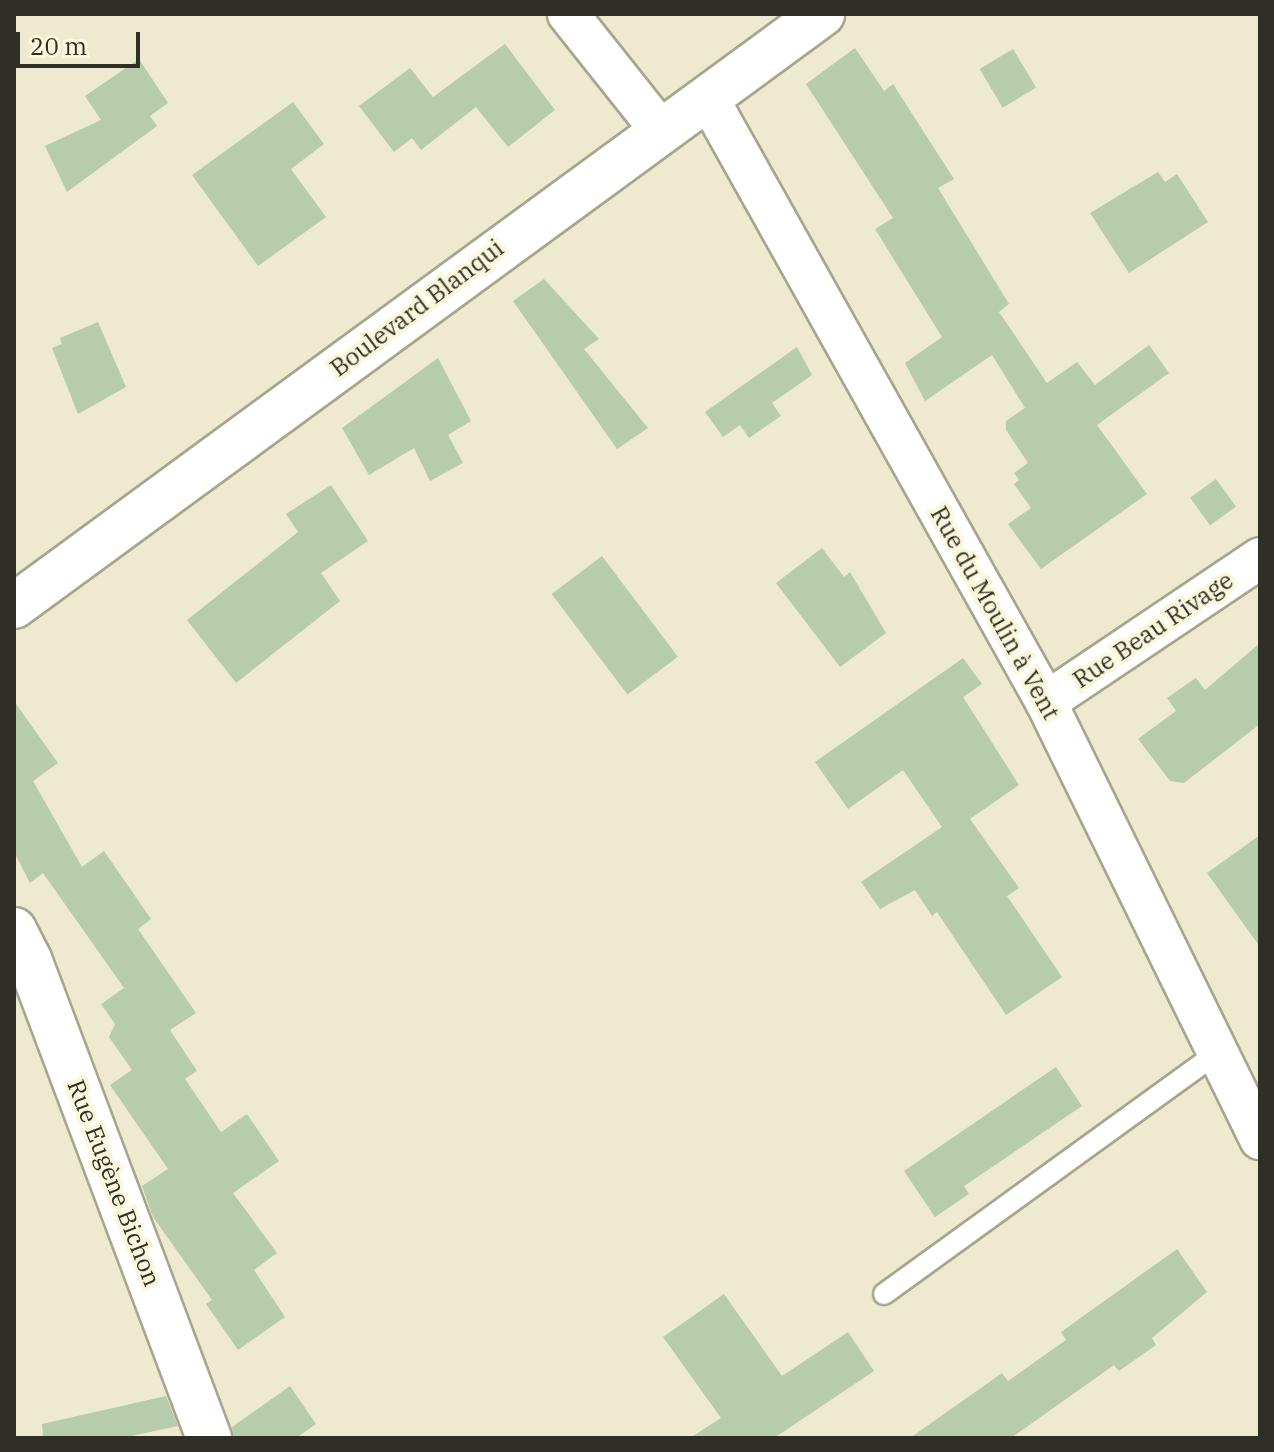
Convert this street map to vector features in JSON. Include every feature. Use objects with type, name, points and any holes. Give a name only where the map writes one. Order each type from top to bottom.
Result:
[{"type":"street","points":[[568,14],[662,132]]},
{"type":"street","name":"Boulevard Blanqui","points":[[14,606],[611,164],[662,132],[822,14]]},
{"type":"street","name":"Rue du Moulin à Vent","points":[[708,98],[1046,702],[1218,1052],[1256,1120]]},
{"type":"street","name":"Rue Beau Rivage","points":[[1046,702],[1260,558]]},
{"type":"street","name":"Rue Eugène Bichon","points":[[14,930],[209,1438]]},
{"type":"lane","points":[[884,1294],[1218,1052]]},
{"type":"building","points":[[505,44],[555,110],[508,147],[476,107],[421,150],[412,138],[394,152],[359,106],[410,68],[433,97]]},
{"type":"building","points":[[855,48],[884,91],[893,84],[954,179],[938,188],[1009,304],[999,312],[1047,383],[1077,362],[1095,385],[1149,345],[1169,373],[1097,425],[1147,494],[1041,569],[1008,524],[1031,508],[1014,484],[1019,480],[1014,473],[1028,463],[1006,430],[1006,421],[1025,408],[992,355],[925,401],[905,363],[942,337],[875,229],[893,218],[806,84]]},
{"type":"building","points":[[1013,49],[1036,88],[1003,108],[980,69]]},
{"type":"building","points":[[139,59],[168,103],[150,116],[157,126],[67,192],[45,146],[101,120],[85,96]]},
{"type":"building","points":[[293,102],[324,144],[291,169],[326,217],[258,266],[192,175]]},
{"type":"building","points":[[1158,172],[1165,182],[1177,174],[1208,222],[1129,273],[1090,213]]},
{"type":"building","points":[[544,279],[599,339],[584,349],[648,428],[617,449],[513,301]]},
{"type":"building","points":[[98,322],[126,387],[78,414],[52,348],[62,344],[60,338]]},
{"type":"building","points":[[797,347],[812,375],[772,403],[781,416],[749,438],[740,425],[723,437],[705,412]]},
{"type":"building","points":[[438,358],[471,421],[448,435],[463,463],[430,481],[414,448],[369,475],[342,428]]},
{"type":"building","points":[[1216,479],[1236,507],[1210,525],[1190,498]]},
{"type":"building","points":[[331,485],[368,541],[321,573],[340,601],[236,683],[187,620],[298,532],[286,514]]},
{"type":"building","points":[[822,548],[844,577],[850,572],[886,633],[840,667],[776,583]]},
{"type":"building","points":[[602,556],[678,657],[628,695],[552,594]]},
{"type":"building","points":[[1260,643],[1260,724],[1184,783],[1170,781],[1138,739],[1176,711],[1167,698],[1196,678],[1205,690]]},
{"type":"building","points":[[963,658],[982,684],[963,697],[1019,785],[970,819],[1019,888],[1007,896],[1062,977],[1006,1015],[937,912],[932,916],[915,890],[880,909],[861,882],[942,827],[903,770],[848,809],[815,762]]},
{"type":"building","points":[[14,701],[58,763],[33,781],[82,867],[104,851],[151,919],[138,929],[196,1013],[170,1030],[197,1071],[185,1079],[221,1132],[247,1114],[279,1161],[233,1193],[277,1253],[254,1270],[285,1317],[238,1350],[206,1304],[212,1300],[153,1217],[142,1186],[168,1169],[110,1085],[132,1070],[109,1037],[115,1024],[101,1004],[124,988],[43,873],[30,883],[14,852]]},
{"type":"building","points":[[1260,835],[1260,947],[1207,873]]},
{"type":"building","points":[[1056,1067],[1082,1106],[964,1186],[969,1194],[935,1217],[904,1171]]},
{"type":"building","points":[[1177,1249],[1207,1292],[1152,1338],[1156,1345],[1119,1371],[1114,1365],[1011,1438],[910,1438],[1002,1373],[1008,1381],[1066,1340],[1061,1332]]},
{"type":"building","points":[[724,1294],[782,1376],[848,1332],[874,1371],[774,1438],[690,1438],[721,1418],[663,1337]]},
{"type":"building","points":[[290,1386],[316,1424],[296,1438],[233,1438],[232,1427]]},
{"type":"building","points":[[166,1396],[178,1426],[122,1438],[43,1438],[42,1424]]}]
